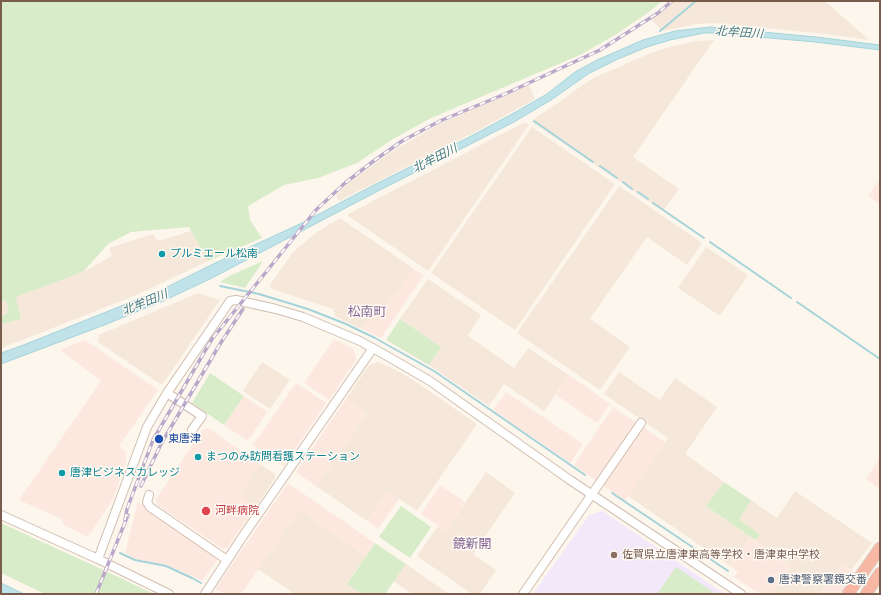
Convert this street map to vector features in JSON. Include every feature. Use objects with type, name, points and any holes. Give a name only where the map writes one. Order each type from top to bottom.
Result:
[{"type":"highway","points":[[848,594],[880,548]]},
{"type":"highway","points":[[869,593],[879,579]]},
{"type":"street","points":[[98,559],[147,427],[167,393],[232,300],[252,303],[303,318],[360,341],[373,348],[430,381],[592,494],[741,594]]},
{"type":"street","points":[[205,594],[373,348]]},
{"type":"street","points":[[167,393],[202,416],[192,430]]},
{"type":"street","points":[[523,594],[641,423]]},
{"type":"street","points":[[149,495],[147,502],[150,506],[227,560]]},
{"type":"street","points":[[1,515],[98,559],[169,594]]},
{"type":"shaded area","points":[[674,1],[825,1],[869,40],[715,23],[697,24],[662,31],[651,19]]},
{"type":"shaded area","points":[[714,40],[633,157],[679,189],[663,211],[532,122],[535,118],[596,77],[648,54],[673,46],[698,41]]},
{"type":"shaded area","points":[[529,85],[535,99],[475,132],[339,201],[336,195],[345,186],[388,154],[439,124]]},
{"type":"shaded area","points":[[525,122],[529,125],[428,271],[347,215],[348,214]]},
{"type":"shaded area","points":[[532,127],[615,184],[515,330],[431,273]]},
{"type":"shaded area","points":[[880,179],[880,204],[868,196]]},
{"type":"shaded area","points":[[619,186],[702,243],[687,265],[647,237],[590,319],[630,347],[600,390],[517,333]]},
{"type":"shaded area","points":[[340,218],[414,269],[387,307],[380,303],[362,329],[336,317],[333,309],[272,289],[270,285],[293,252],[317,232]]},
{"type":"shaded area","points":[[191,231],[208,261],[139,294],[1,348],[1,324],[21,319],[16,297],[83,272],[112,256],[109,248],[153,234],[158,241]]},
{"type":"shaded area","points":[[706,247],[748,275],[720,316],[678,288]]},
{"type":"shaded area","points":[[414,269],[424,275],[381,338],[362,329],[380,303],[387,307]]},
{"type":"shaded area","points":[[428,279],[481,315],[468,336],[514,368],[528,348],[569,375],[544,411],[504,384],[489,406],[429,365],[441,347],[400,319]]},
{"type":"shaded area","points":[[198,293],[220,300],[162,385],[98,342],[99,335]]},
{"type":"shaded area","points":[[6,300],[9,312],[1,317],[1,302]]},
{"type":"shaded area","points":[[334,339],[354,349],[356,360],[329,400],[304,383]]},
{"type":"shaded area","points":[[85,340],[158,390],[119,446],[126,452],[126,463],[113,499],[88,537],[64,525],[62,519],[19,500],[101,381],[60,350]]},
{"type":"shaded area","points":[[262,362],[290,380],[270,409],[243,391]]},
{"type":"shaded area","points":[[378,362],[396,370],[419,384],[477,424],[417,511],[388,491],[367,521],[316,486],[367,413],[346,399],[369,365]]},
{"type":"shaded area","points":[[619,372],[660,400],[675,378],[717,407],[685,454],[724,482],[706,506],[750,537],[730,566],[628,496],[668,438],[604,394]]},
{"type":"shaded area","points":[[569,375],[610,404],[597,423],[556,395]]},
{"type":"shaded area","points":[[296,383],[326,403],[284,466],[253,445]]},
{"type":"shaded area","points":[[506,392],[583,444],[570,463],[493,410]]},
{"type":"shaded area","points":[[244,396],[267,412],[248,441],[224,425]]},
{"type":"shaded area","points":[[346,399],[367,413],[316,486],[296,472]]},
{"type":"shaded area","points":[[613,407],[665,442],[625,501],[574,465]]},
{"type":"shaded area","points":[[208,428],[260,464],[239,495],[256,507],[227,548],[223,549],[156,504],[156,499],[203,429]]},
{"type":"shaded area","points":[[880,458],[880,489],[866,479]]},
{"type":"shaded area","points":[[260,464],[275,474],[275,478],[256,507],[239,495]]},
{"type":"shaded area","points":[[486,472],[515,493],[473,554],[496,570],[480,594],[472,594],[417,556],[438,526],[446,531]]},
{"type":"shaded area","points":[[288,483],[375,543],[366,556],[299,510],[241,594],[225,594],[215,589]]},
{"type":"shaded area","points":[[440,485],[465,502],[446,531],[421,514]]},
{"type":"shaded area","points":[[388,491],[399,499],[378,529],[367,521]]},
{"type":"shaded area","points":[[795,491],[872,543],[851,570],[841,564],[820,594],[772,594],[791,566],[755,540],[760,534],[739,520],[751,500],[777,518]]},
{"type":"shaded area","points":[[138,502],[218,557],[202,581],[174,568],[136,559],[125,553]]},
{"type":"shaded area","points":[[299,510],[366,556],[347,583],[362,594],[295,594],[258,569]]},
{"type":"shaded area","name":"佐賀県立唐津東高等学校・唐津東中学校","points":[[603,511],[725,594],[533,594],[589,515]]},
{"type":"shaded area","points":[[750,537],[792,566],[772,594],[760,594],[734,577],[738,572],[730,566]]},
{"type":"shaded area","points":[[406,564],[449,594],[412,594],[393,581]]},
{"type":"shaded area","points":[[841,564],[855,573],[841,594],[820,594]]},
{"type":"green space","points":[[1,1],[662,1],[649,12],[615,35],[580,55],[431,118],[393,139],[357,163],[318,178],[284,185],[248,206],[250,220],[262,238],[208,261],[189,227],[131,232],[108,244],[83,272],[16,297],[21,319],[1,324],[1,317],[9,312],[6,300],[1,302]]},
{"type":"green space","points":[[263,261],[245,288],[220,282],[229,276]]},
{"type":"green space","points":[[400,319],[441,347],[429,365],[386,340]]},
{"type":"green space","points":[[210,373],[244,396],[224,425],[192,403]]},
{"type":"green space","points":[[724,482],[751,500],[739,520],[760,534],[755,540],[706,506]]},
{"type":"green space","points":[[401,506],[431,527],[410,558],[379,537]]},
{"type":"green space","points":[[1,523],[154,594],[45,594],[1,573]]},
{"type":"green space","points":[[375,543],[406,564],[385,594],[362,594],[347,584]]},
{"type":"green space","points":[[676,567],[716,594],[657,594]]},
{"type":"water","name":"北牟田川","points":[[710,27],[816,37],[880,45],[880,50],[815,42],[713,33],[704,33],[670,40],[647,47],[588,74],[551,100],[514,122],[210,279],[163,301],[107,324],[1,364],[1,353],[161,290],[302,223],[512,114],[547,94],[575,72],[597,60],[643,40],[675,31]]},
{"type":"water","points":[[1,583],[24,594],[1,594]]},
{"type":"waterway","points":[[660,31],[696,1]]},
{"type":"waterway","points":[[534,121],[593,162]]},
{"type":"waterway","points":[[600,166],[617,178]]},
{"type":"waterway","points":[[623,182],[632,189]]},
{"type":"waterway","points":[[638,192],[648,199]]},
{"type":"waterway","points":[[653,203],[704,238]]},
{"type":"waterway","points":[[710,242],[791,298]]},
{"type":"waterway","points":[[220,286],[259,294],[308,309],[346,324],[375,338],[434,371],[585,475]]},
{"type":"waterway","points":[[797,302],[880,359]]},
{"type":"waterway","points":[[612,493],[728,571]]},
{"type":"waterway","points":[[120,553],[135,560],[166,566],[201,583]]},
{"type":"railway","points":[[125,520],[127,509],[153,440],[212,339],[316,210],[345,183],[402,141],[440,121],[505,94],[600,50],[658,13],[672,1]]},
{"type":"railway","points":[[141,486],[161,444],[220,344],[243,309]]},
{"type":"railway","points":[[96,594],[128,515]]},
{"type":"place","name":"プルミエール松南","points":[[162,254]]},
{"type":"place","name":"東唐津","points":[[159,439]]},
{"type":"place","name":"まつのみ訪問看護ステーション","points":[[198,457]]},
{"type":"place","name":"唐津ビジネスカレッジ","points":[[62,473]]},
{"type":"place","name":"河畔病院","points":[[206,511]]},
{"type":"place","name":"佐賀県立唐津東高等学校・唐津東中学校","points":[[614,555]]},
{"type":"place","name":"唐津警察署鏡交番","points":[[771,580]]},
{"type":"district","name":"松南町","points":[[367,313]]},
{"type":"district","name":"鏡新開","points":[[472,545]]}]
